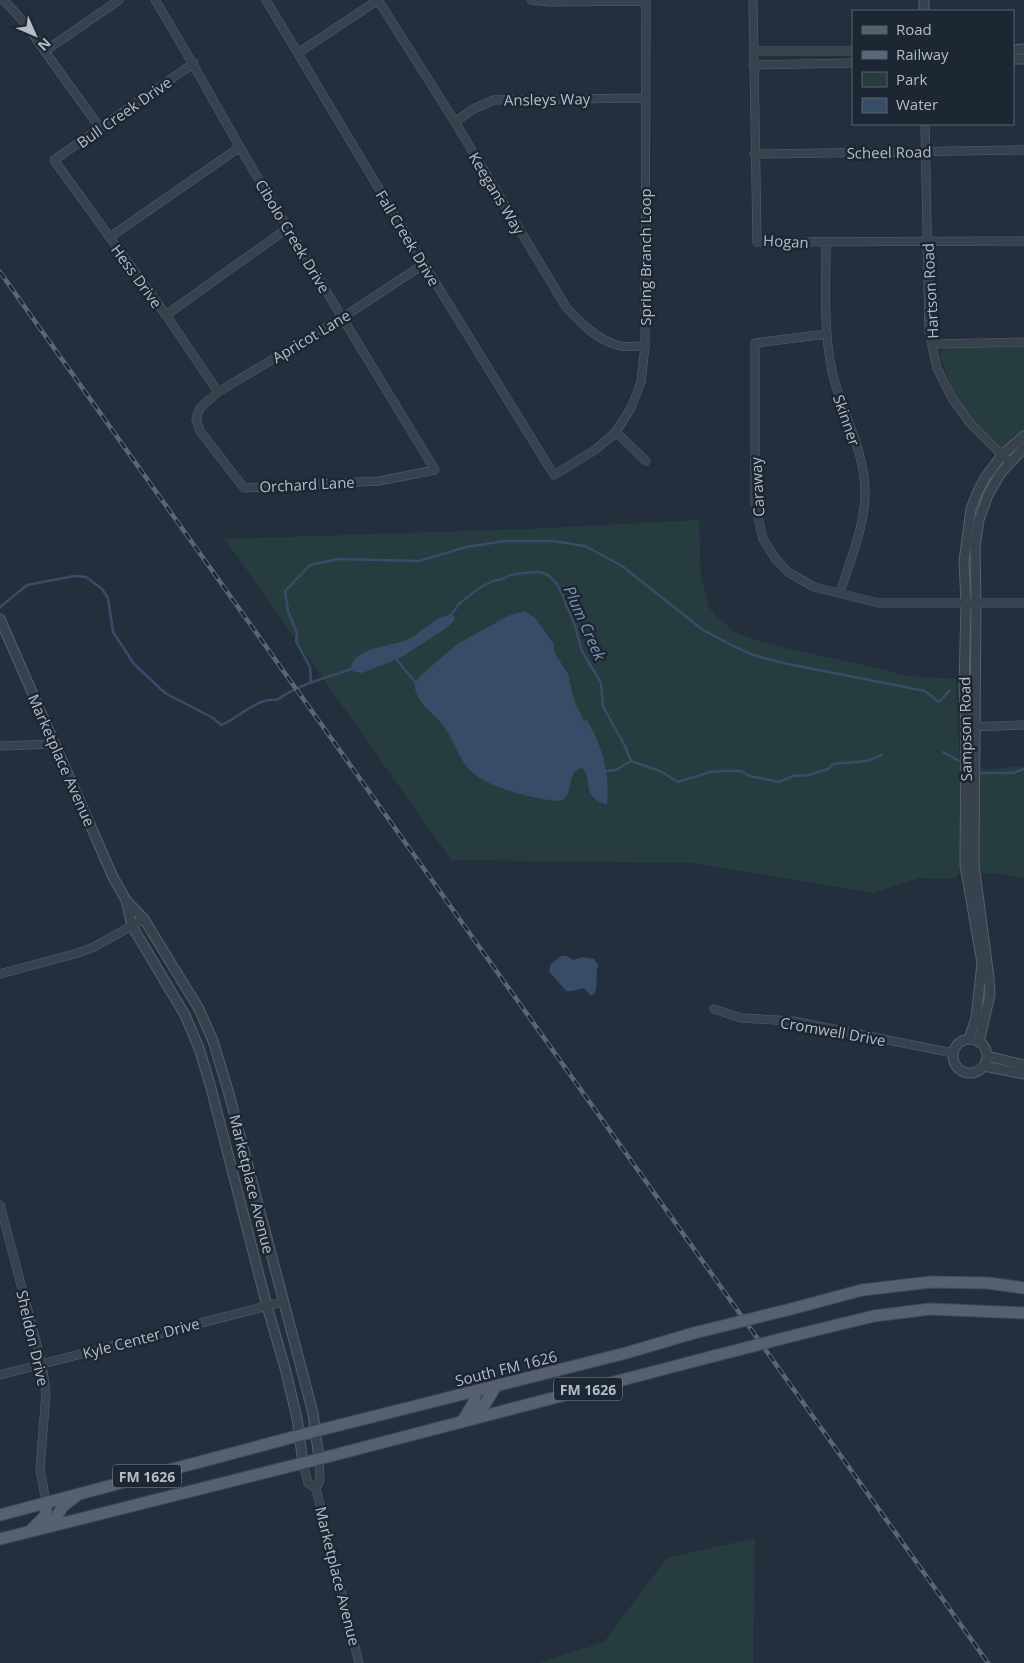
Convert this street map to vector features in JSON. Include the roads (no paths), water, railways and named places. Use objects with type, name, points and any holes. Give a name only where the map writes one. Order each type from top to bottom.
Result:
[{"type":"main road","name":"South FM 1626","points":[[0,1515],[862,1290],[931,1282],[988,1283],[1024,1288]]},
{"type":"main road","name":"FM 1626","points":[[0,1539],[874,1316],[930,1310],[1024,1313]]},
{"type":"main road","points":[[480,1417],[480,1412],[496,1386]]},
{"type":"main road","points":[[462,1422],[474,1402],[476,1391]]},
{"type":"main road","points":[[51,1526],[63,1506],[81,1493]]},
{"type":"main road","points":[[30,1531],[46,1515],[46,1502]]},
{"type":"street","points":[[2,0],[14,11],[45,51],[100,128]]},
{"type":"street","points":[[45,51],[119,0]]},
{"type":"street","name":"Cibolo Creek Drive","points":[[155,0],[194,63],[288,228],[435,470]]},
{"type":"street","name":"Fall Creek Drive","points":[[266,0],[424,264],[554,475]]},
{"type":"street","points":[[298,53],[378,0]]},
{"type":"street","name":"Keegans Way","points":[[378,0],[566,307],[584,327],[599,337],[618,346],[645,346]]},
{"type":"street","points":[[531,0],[550,2],[646,0]]},
{"type":"street","name":"Spring Branch Loop","points":[[554,475],[595,450],[616,432],[631,408],[641,382],[645,346],[646,0]]},
{"type":"street","name":"Hogan","points":[[753,0],[754,154],[757,242],[1024,241]]},
{"type":"street","points":[[754,51],[852,51]]},
{"type":"street","name":"Bull Creek Drive","points":[[54,160],[194,63]]},
{"type":"street","points":[[753,65],[852,63]]},
{"type":"street","name":"Ansleys Way","points":[[454,122],[473,109],[494,100],[645,98]]},
{"type":"street","name":"Hartson Road","points":[[926,125],[929,332],[931,344],[937,368],[952,398],[970,423],[1009,462]]},
{"type":"street","points":[[110,238],[240,146]]},
{"type":"street","name":"Scheel Road","points":[[754,154],[1024,150]]},
{"type":"street","name":"Hess Drive","points":[[54,160],[166,315],[218,392]]},
{"type":"street","points":[[166,315],[288,228]]},
{"type":"street","name":"Skinner","points":[[826,242],[827,334],[832,368],[864,471],[865,497],[860,527],[840,594]]},
{"type":"street","name":"Apricot Lane","points":[[200,408],[218,392],[342,318],[424,264]]},
{"type":"street","name":"Caraway","points":[[827,334],[755,343],[755,504],[763,539],[775,558],[788,572],[814,587],[878,603],[1024,603]]},
{"type":"street","points":[[931,344],[1024,342]]},
{"type":"street","name":"Orchard Lane","points":[[200,408],[196,419],[200,431],[244,488],[379,481],[435,470]]},
{"type":"street","points":[[616,432],[646,461]]},
{"type":"street","name":"Sampson Road","points":[[974,1041],[982,963],[965,865],[966,727],[964,688],[966,603],[964,561],[971,509],[985,478],[1002,454],[1024,436]]},
{"type":"street","name":"Sampson Road","points":[[974,1041],[990,995],[974,864],[976,726],[975,547],[979,520],[988,495],[1009,462],[1024,448]]},
{"type":"street","name":"Marketplace Avenue","points":[[0,619],[113,877],[126,900],[144,919],[200,1009],[213,1041],[313,1413],[320,1480],[316,1489],[359,1663]]},
{"type":"street","points":[[966,727],[1024,725]]},
{"type":"street","points":[[0,746],[54,744]]},
{"type":"street","name":"Marketplace Avenue","points":[[126,900],[132,926],[185,1015],[199,1048],[292,1397],[308,1483],[316,1489]]},
{"type":"street","points":[[0,974],[94,947],[144,919]]},
{"type":"street","name":"Cromwell Drive","points":[[714,1009],[741,1018],[793,1021],[954,1053]]},
{"type":"street","points":[[974,1041],[985,1048],[987,1056],[981,1070],[972,1074],[962,1071],[955,1064],[954,1053],[959,1044],[974,1041]]},
{"type":"street","points":[[987,1056],[1024,1065]]},
{"type":"street","points":[[984,1066],[1024,1074]]},
{"type":"street","name":"Sheldon Drive","points":[[0,1205],[42,1364],[46,1393],[40,1469],[46,1502]]},
{"type":"street","name":"Kyle Center Drive","points":[[0,1375],[282,1302]]},
{"type":"water","points":[[525,611],[535,618],[554,644],[554,652],[568,674],[574,700],[584,721],[587,720],[593,730],[604,761],[608,794],[607,805],[593,797],[589,790],[585,771],[582,768],[574,773],[568,793],[561,801],[524,795],[484,780],[466,766],[443,725],[424,706],[417,695],[415,682],[457,644],[510,615]]},
{"type":"water","points":[[451,614],[455,617],[454,621],[402,657],[362,673],[352,671],[352,664],[363,653],[404,641],[438,619]]},
{"type":"water","points":[[561,956],[566,956],[573,960],[582,957],[594,959],[598,965],[595,993],[591,996],[584,988],[566,991],[549,971],[551,964]]},
{"type":"waterway","points":[[311,682],[310,667],[296,641],[297,633],[288,611],[285,591],[310,565],[338,559],[419,561],[466,547],[505,541],[553,541],[585,546],[622,566],[703,630],[756,656],[925,691],[939,702],[950,690]]},
{"type":"waterway","name":"Plum Creek","points":[[451,615],[459,604],[479,588],[493,581],[510,575],[524,573],[540,572],[548,575],[557,584],[563,596],[575,626],[582,651],[601,683],[603,707],[624,744],[631,761],[660,771],[678,782],[710,772],[723,771],[741,771],[750,776],[779,782],[793,776],[809,775],[828,769],[833,764],[867,761],[882,755]]},
{"type":"waterway","name":"Plum Creek","points":[[0,607],[27,585],[74,576],[86,577],[102,589],[108,598],[113,632],[134,664],[165,693],[213,718],[221,725],[255,705],[270,700],[277,700],[295,689],[354,668]]},
{"type":"waterway","points":[[396,659],[415,682]]},
{"type":"waterway","name":"Plum Creek","points":[[943,752],[959,761]]},
{"type":"waterway","points":[[607,771],[616,770],[631,761]]},
{"type":"waterway","name":"Plum Creek","points":[[982,773],[1013,773],[1024,769]]},
{"type":"railway","points":[[0,272],[988,1663]]}]
